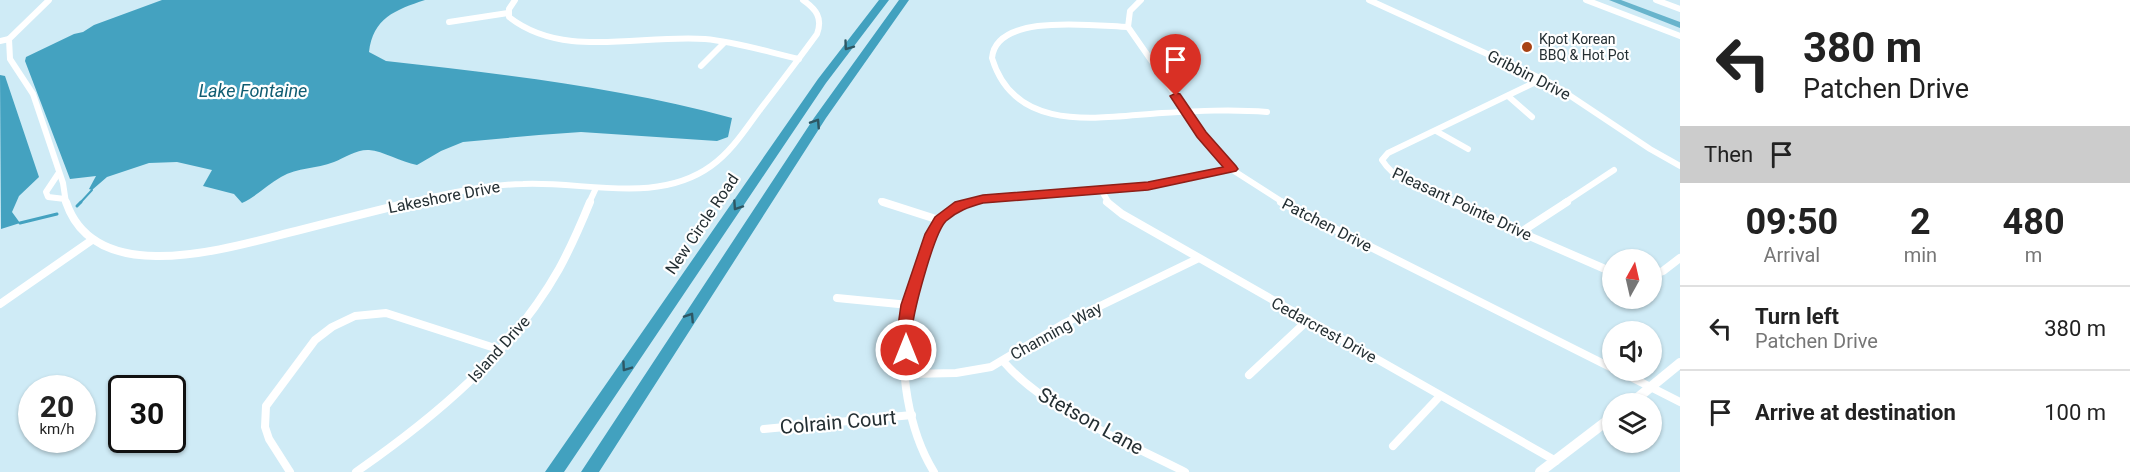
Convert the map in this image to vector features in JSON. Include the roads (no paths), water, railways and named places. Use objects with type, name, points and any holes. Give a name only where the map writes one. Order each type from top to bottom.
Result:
[{"type":"highway","name":"New Circle Road","points":[[554,472],[815,90],[884,0]]},
{"type":"highway","points":[[590,472],[814,127],[904,0]]},
{"type":"highway","points":[[1613,0],[1680,26]]},
{"type":"highway","points":[[1631,0],[1680,18]]},
{"type":"street","points":[[0,40],[9,39],[49,0]]},
{"type":"street","points":[[508,13],[515,0]]},
{"type":"street","name":"Lakeshore Drive","points":[[9,39],[8,54],[15,70],[30,88],[66,194],[65,199],[76,224],[92,240],[111,249],[139,254],[192,254],[478,187],[528,183],[628,189],[661,186],[682,181],[712,165],[730,150],[817,34],[821,23],[818,13],[803,0]]},
{"type":"street","points":[[1141,0],[1130,11],[1128,27],[1048,26],[1020,29],[999,39],[994,45],[992,59],[1014,95],[1025,104],[1044,112],[1076,117],[1240,109],[1267,112]]},
{"type":"street","name":"Gribbin Drive","points":[[1369,0],[1542,79],[1680,166]]},
{"type":"street","points":[[1586,0],[1680,36]]},
{"type":"street","points":[[1656,0],[1677,8]]},
{"type":"street","points":[[1664,12],[1677,8]]},
{"type":"street","points":[[449,22],[508,13]]},
{"type":"street","points":[[508,13],[514,23],[526,31],[572,40],[620,42],[695,39],[799,59]]},
{"type":"street","name":"Patchen Drive","points":[[1128,27],[1208,143],[1231,169],[1267,194],[1305,214],[1602,363]]},
{"type":"street","points":[[700,66],[724,43]]},
{"type":"street","name":"Pleasant Pointe Drive","points":[[1542,79],[1388,153],[1383,156],[1384,165],[1401,179],[1602,268]]},
{"type":"street","points":[[1508,96],[1532,117]]},
{"type":"street","points":[[1436,131],[1468,149]]},
{"type":"street","points":[[934,472],[920,447],[912,415],[905,326],[909,305],[932,234],[939,220],[960,205],[983,199],[1101,190],[1179,181],[1231,169]]},
{"type":"street","points":[[1521,232],[1614,170]]},
{"type":"street","name":"Lakeshore Drive","points":[[58,174],[46,192],[48,197],[65,199]]},
{"type":"street","name":"Island Drive","points":[[356,472],[438,411],[501,350],[527,319],[560,268],[596,188]]},
{"type":"street","name":"Cedarcrest Drive","points":[[1101,190],[1106,201],[1122,214],[1197,259],[1556,461]]},
{"type":"street","points":[[881,201],[939,220]]},
{"type":"street","points":[[2,300],[92,240]]},
{"type":"street","points":[[1662,271],[1680,258]]},
{"type":"street","name":"Channing Way","points":[[908,374],[976,370],[1003,362],[1065,323],[1197,259]]},
{"type":"street","points":[[837,298],[909,305]]},
{"type":"street","points":[[290,472],[269,439],[265,427],[267,406],[276,388],[315,340],[332,327],[355,316],[386,313],[501,350]]},
{"type":"street","points":[[1249,375],[1307,321]]},
{"type":"street","name":"Stetson Lane","points":[[1003,362],[1012,375],[1046,397],[1185,472]]},
{"type":"street","points":[[1644,393],[1680,363]]},
{"type":"street","points":[[1639,381],[1680,402]]},
{"type":"street","points":[[1393,446],[1440,396]]},
{"type":"street","name":"Colrain Court","points":[[764,429],[912,415]]},
{"type":"street","points":[[1540,472],[1602,425]]},
{"type":"water","name":"Lake Fontaine","points":[[162,0],[425,0],[387,17],[375,31],[369,52],[386,61],[560,83],[689,107],[732,118],[728,137],[717,141],[581,132],[539,135],[463,142],[417,165],[380,152],[365,150],[334,162],[287,174],[242,203],[234,194],[203,186],[212,170],[177,162],[149,163],[107,177],[92,190],[89,189],[96,176],[70,179],[25,61],[26,57],[94,25]]},
{"type":"water","points":[[0,75],[5,76],[39,177],[19,196],[12,212],[20,223],[1,229]]},
{"type":"waterway","points":[[80,203],[92,190]]},
{"type":"waterway","points":[[77,206],[80,203]]},
{"type":"waterway","points":[[20,223],[57,214]]},
{"type":"place","name":"Kpot Korean BBQ & Hot Pot","points":[[1527,47]]}]
